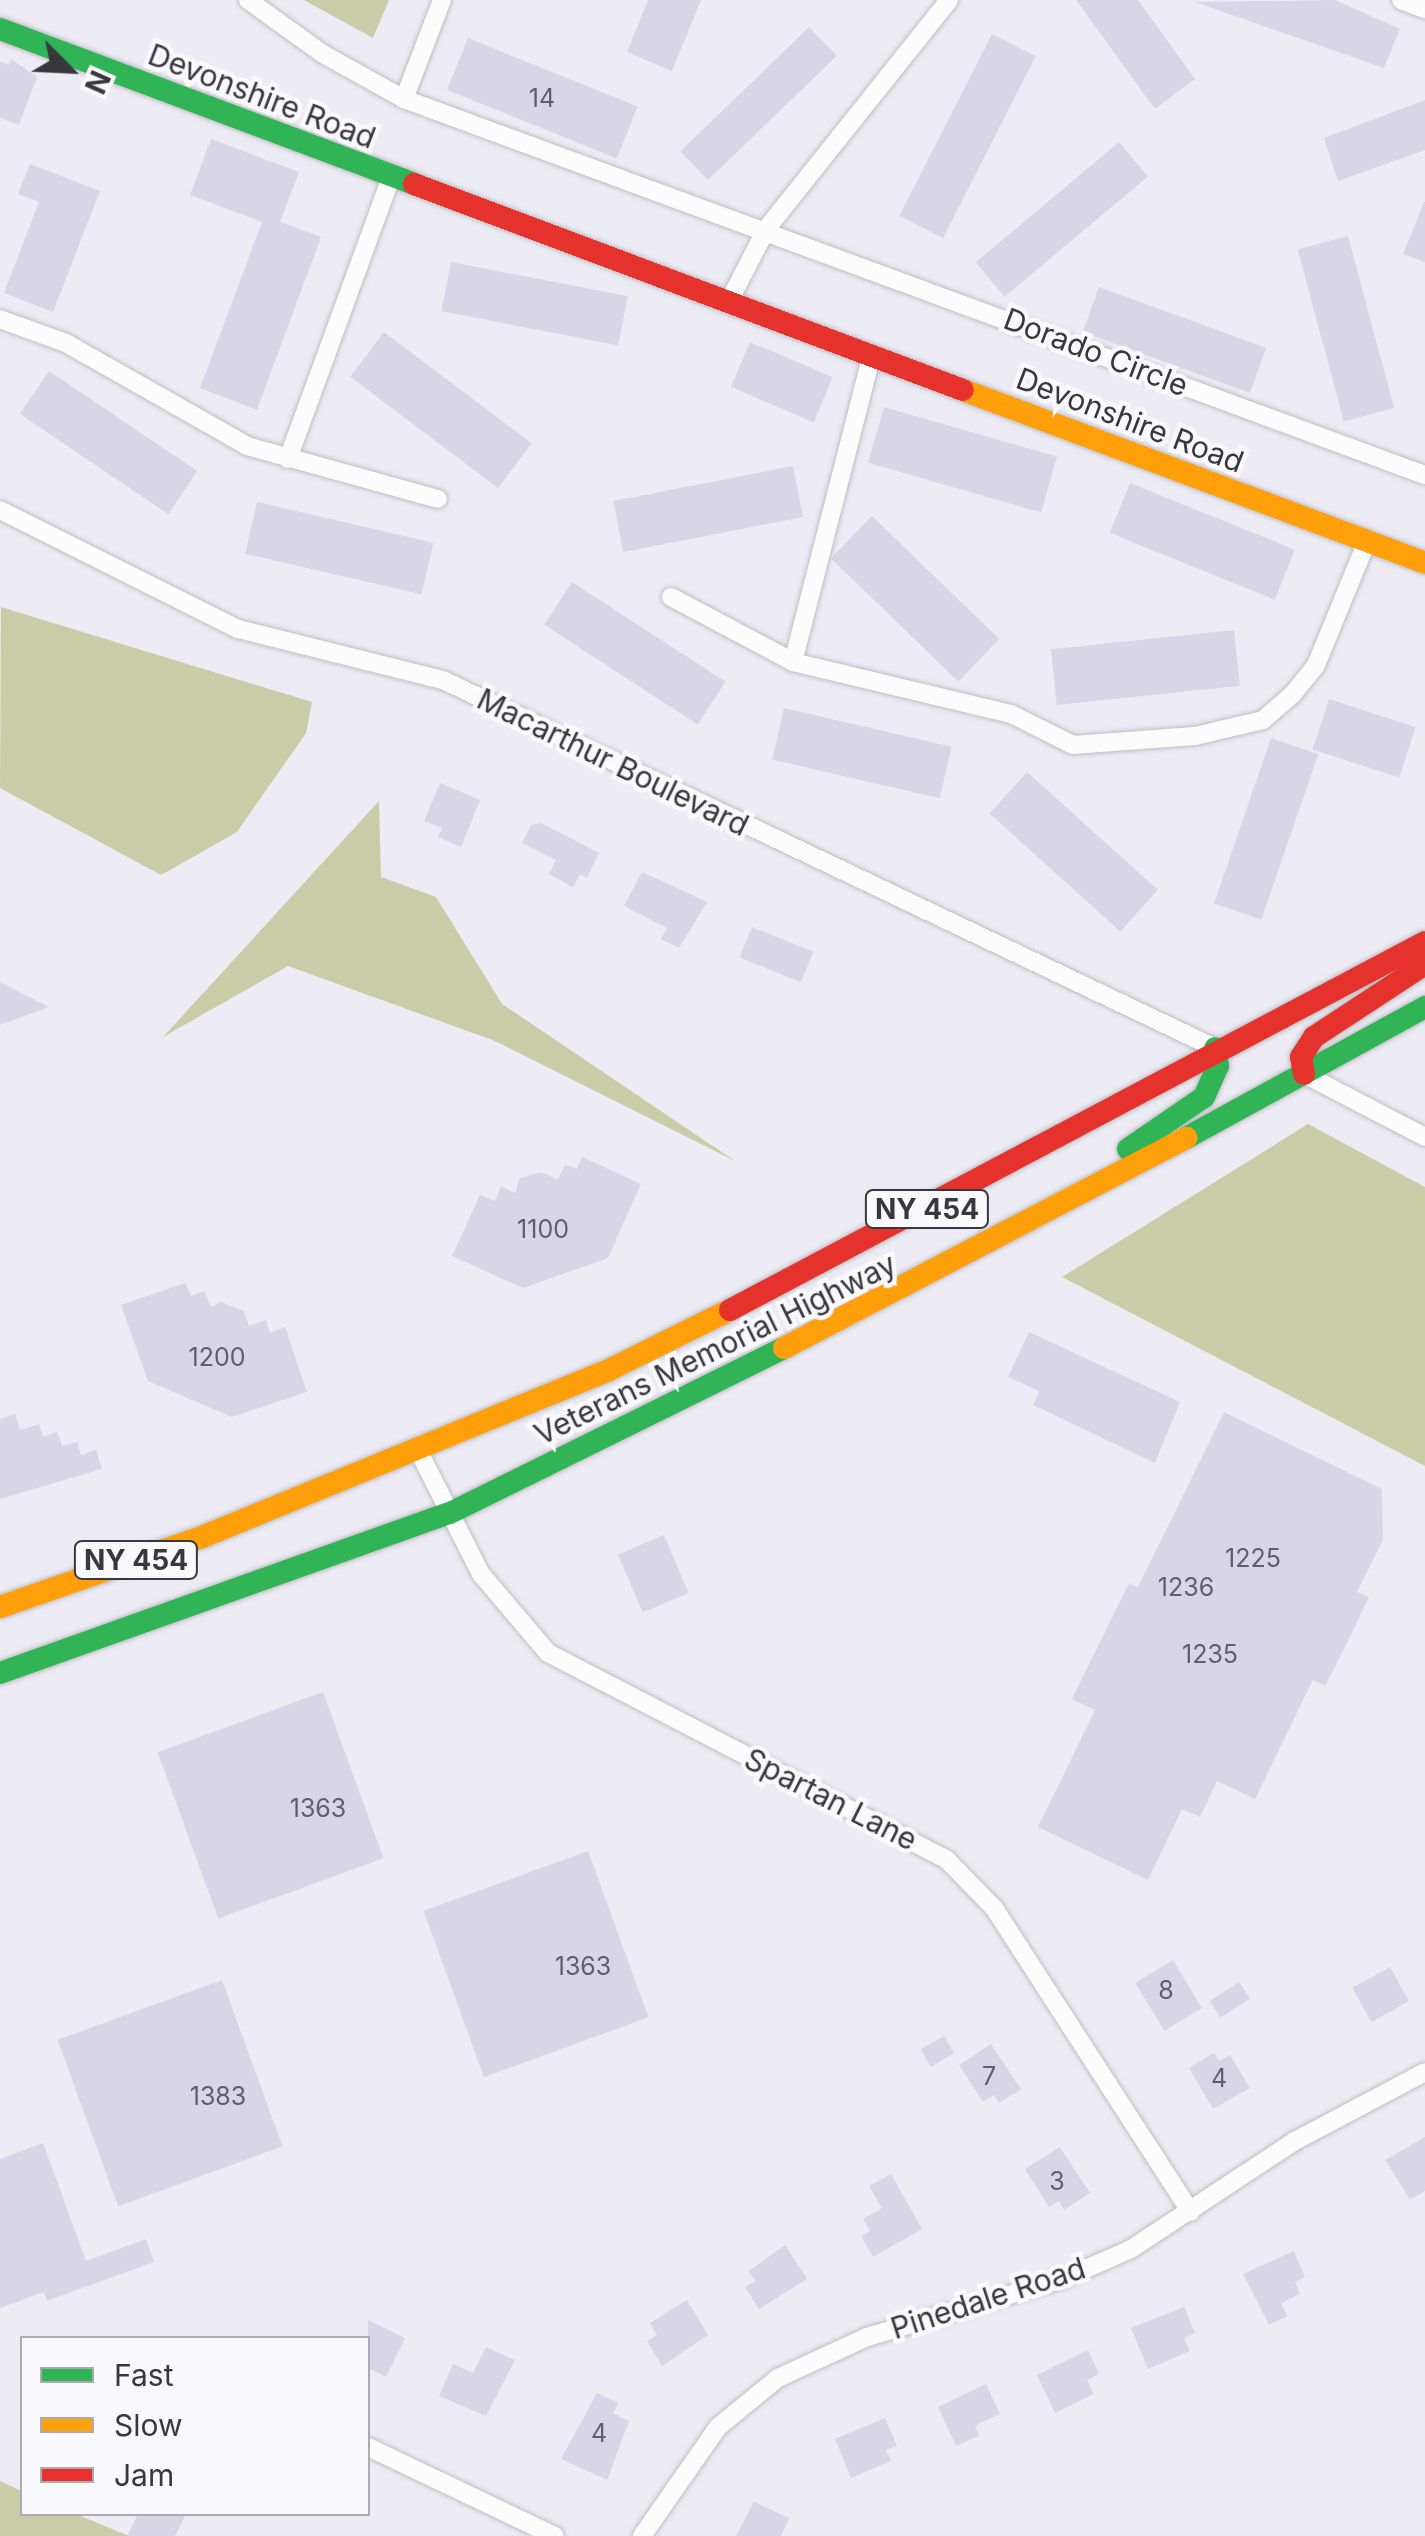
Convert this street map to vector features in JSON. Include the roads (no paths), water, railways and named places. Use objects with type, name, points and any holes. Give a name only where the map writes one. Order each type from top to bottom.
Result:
[{"type":"main road","name":"Devonshire Road","points":[[0,28],[1425,563]]},
{"type":"main road","name":"Veterans Memorial Highway","points":[[0,1606],[202,1537],[607,1372],[880,1235],[1215,1048],[1425,942]]},
{"type":"main road","points":[[1304,1074],[1301,1058],[1314,1038],[1425,964]]},
{"type":"main road","name":"Veterans Memorial Highway","points":[[0,1673],[450,1513],[980,1251],[1425,1007]]},
{"type":"main road","points":[[980,1251],[1204,1096],[1218,1066],[1215,1048]]},
{"type":"street","name":"Dorado Circle","points":[[248,0],[323,54],[404,99],[767,228],[1425,475]]},
{"type":"street","points":[[404,99],[442,0]]},
{"type":"street","points":[[729,302],[767,228],[948,0]]},
{"type":"street","points":[[1401,0],[1425,9]]},
{"type":"street","name":"Devonshire Road","points":[[288,460],[391,177]]},
{"type":"street","points":[[0,319],[66,343],[247,446],[438,499]]},
{"type":"street","points":[[792,662],[872,354]]},
{"type":"street","name":"Macarthur Boulevard","points":[[0,510],[238,629],[443,680],[1215,1048]]},
{"type":"street","points":[[671,597],[792,662],[1011,714],[1073,745],[1195,736],[1263,720],[1292,695],[1316,665],[1367,541]]},
{"type":"street","points":[[1304,1074],[1425,1136]]},
{"type":"street","name":"Spartan Lane","points":[[418,1450],[481,1574],[548,1653],[946,1859],[994,1908],[1191,2212]]},
{"type":"street","name":"Pinedale Road","points":[[642,2536],[718,2426],[778,2378],[929,2315],[1062,2279],[1191,2212],[1293,2142],[1425,2072]]},
{"type":"street","points":[[370,2448],[555,2536]]}]
